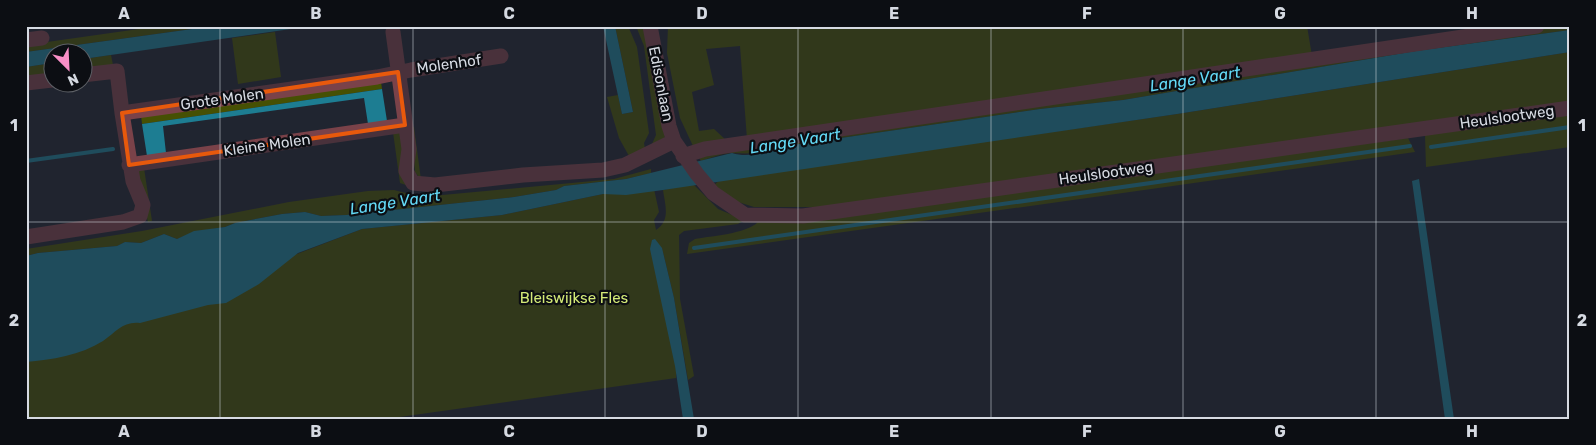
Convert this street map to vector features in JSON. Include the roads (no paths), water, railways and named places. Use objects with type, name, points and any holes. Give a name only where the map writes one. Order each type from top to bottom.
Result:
[{"type":"street","name":"Edisonlaan","points":[[650,26],[664,103],[674,141]]},
{"type":"street","points":[[683,156],[715,148],[1537,26]]},
{"type":"street","points":[[393,32],[409,149],[406,171],[408,178],[419,185],[603,170],[625,165],[674,141]]},
{"type":"street","points":[[26,40],[42,38]]},
{"type":"street","name":"Molenhof","points":[[398,72],[501,56]]},
{"type":"street","points":[[26,237],[123,222],[140,216],[143,205],[133,181],[129,164],[117,71],[92,75]]},
{"type":"street","name":"Grote Molen","points":[[122,113],[398,72]]},
{"type":"street","points":[[26,83],[42,81]]},
{"type":"street","name":"Heulslootweg","points":[[674,141],[683,156],[713,193],[745,215],[803,216],[1570,108]]},
{"type":"street","name":"Kleine Molen","points":[[129,164],[405,125]]},
{"type":"water","points":[[214,26],[312,26],[92,58],[92,43]]},
{"type":"water","points":[[603,26],[615,26],[633,112],[622,114]]},
{"type":"water","points":[[1570,30],[1570,52],[1177,114],[663,190],[626,195],[603,194],[502,215],[362,229],[298,253],[259,284],[226,303],[208,305],[140,323],[124,325],[103,341],[85,350],[56,358],[26,362],[26,256],[38,253],[117,246],[125,242],[141,243],[164,234],[177,239],[194,231],[225,227],[235,223],[282,214],[305,212],[321,216],[346,215],[514,197],[556,190],[564,186],[626,179],[732,153],[756,154],[779,147],[1040,109],[1123,100],[1416,51]]},
{"type":"water","points":[[42,50],[42,65],[26,67],[26,52]]},
{"type":"water","points":[[382,89],[387,121],[368,124],[364,98],[163,126],[166,153],[147,156],[142,124]]},
{"type":"water","points":[[1419,179],[1454,419],[1445,419],[1412,181]]},
{"type":"water","points":[[655,239],[662,248],[674,298],[694,419],[683,419],[675,366],[650,249],[652,240]]},
{"type":"waterway","points":[[1431,147],[1570,127]]},
{"type":"waterway","points":[[694,248],[1410,146]]},
{"type":"waterway","points":[[26,161],[113,149]]},
{"type":"water label","name":"Lange Vaart","points":[[1195,79]]},
{"type":"water label","name":"Lange Vaart","points":[[795,141]]},
{"type":"water label","name":"Lange Vaart","points":[[395,202]]},
{"type":"park label","name":"Bleiswijkse Fles","points":[[574,298]]}]
